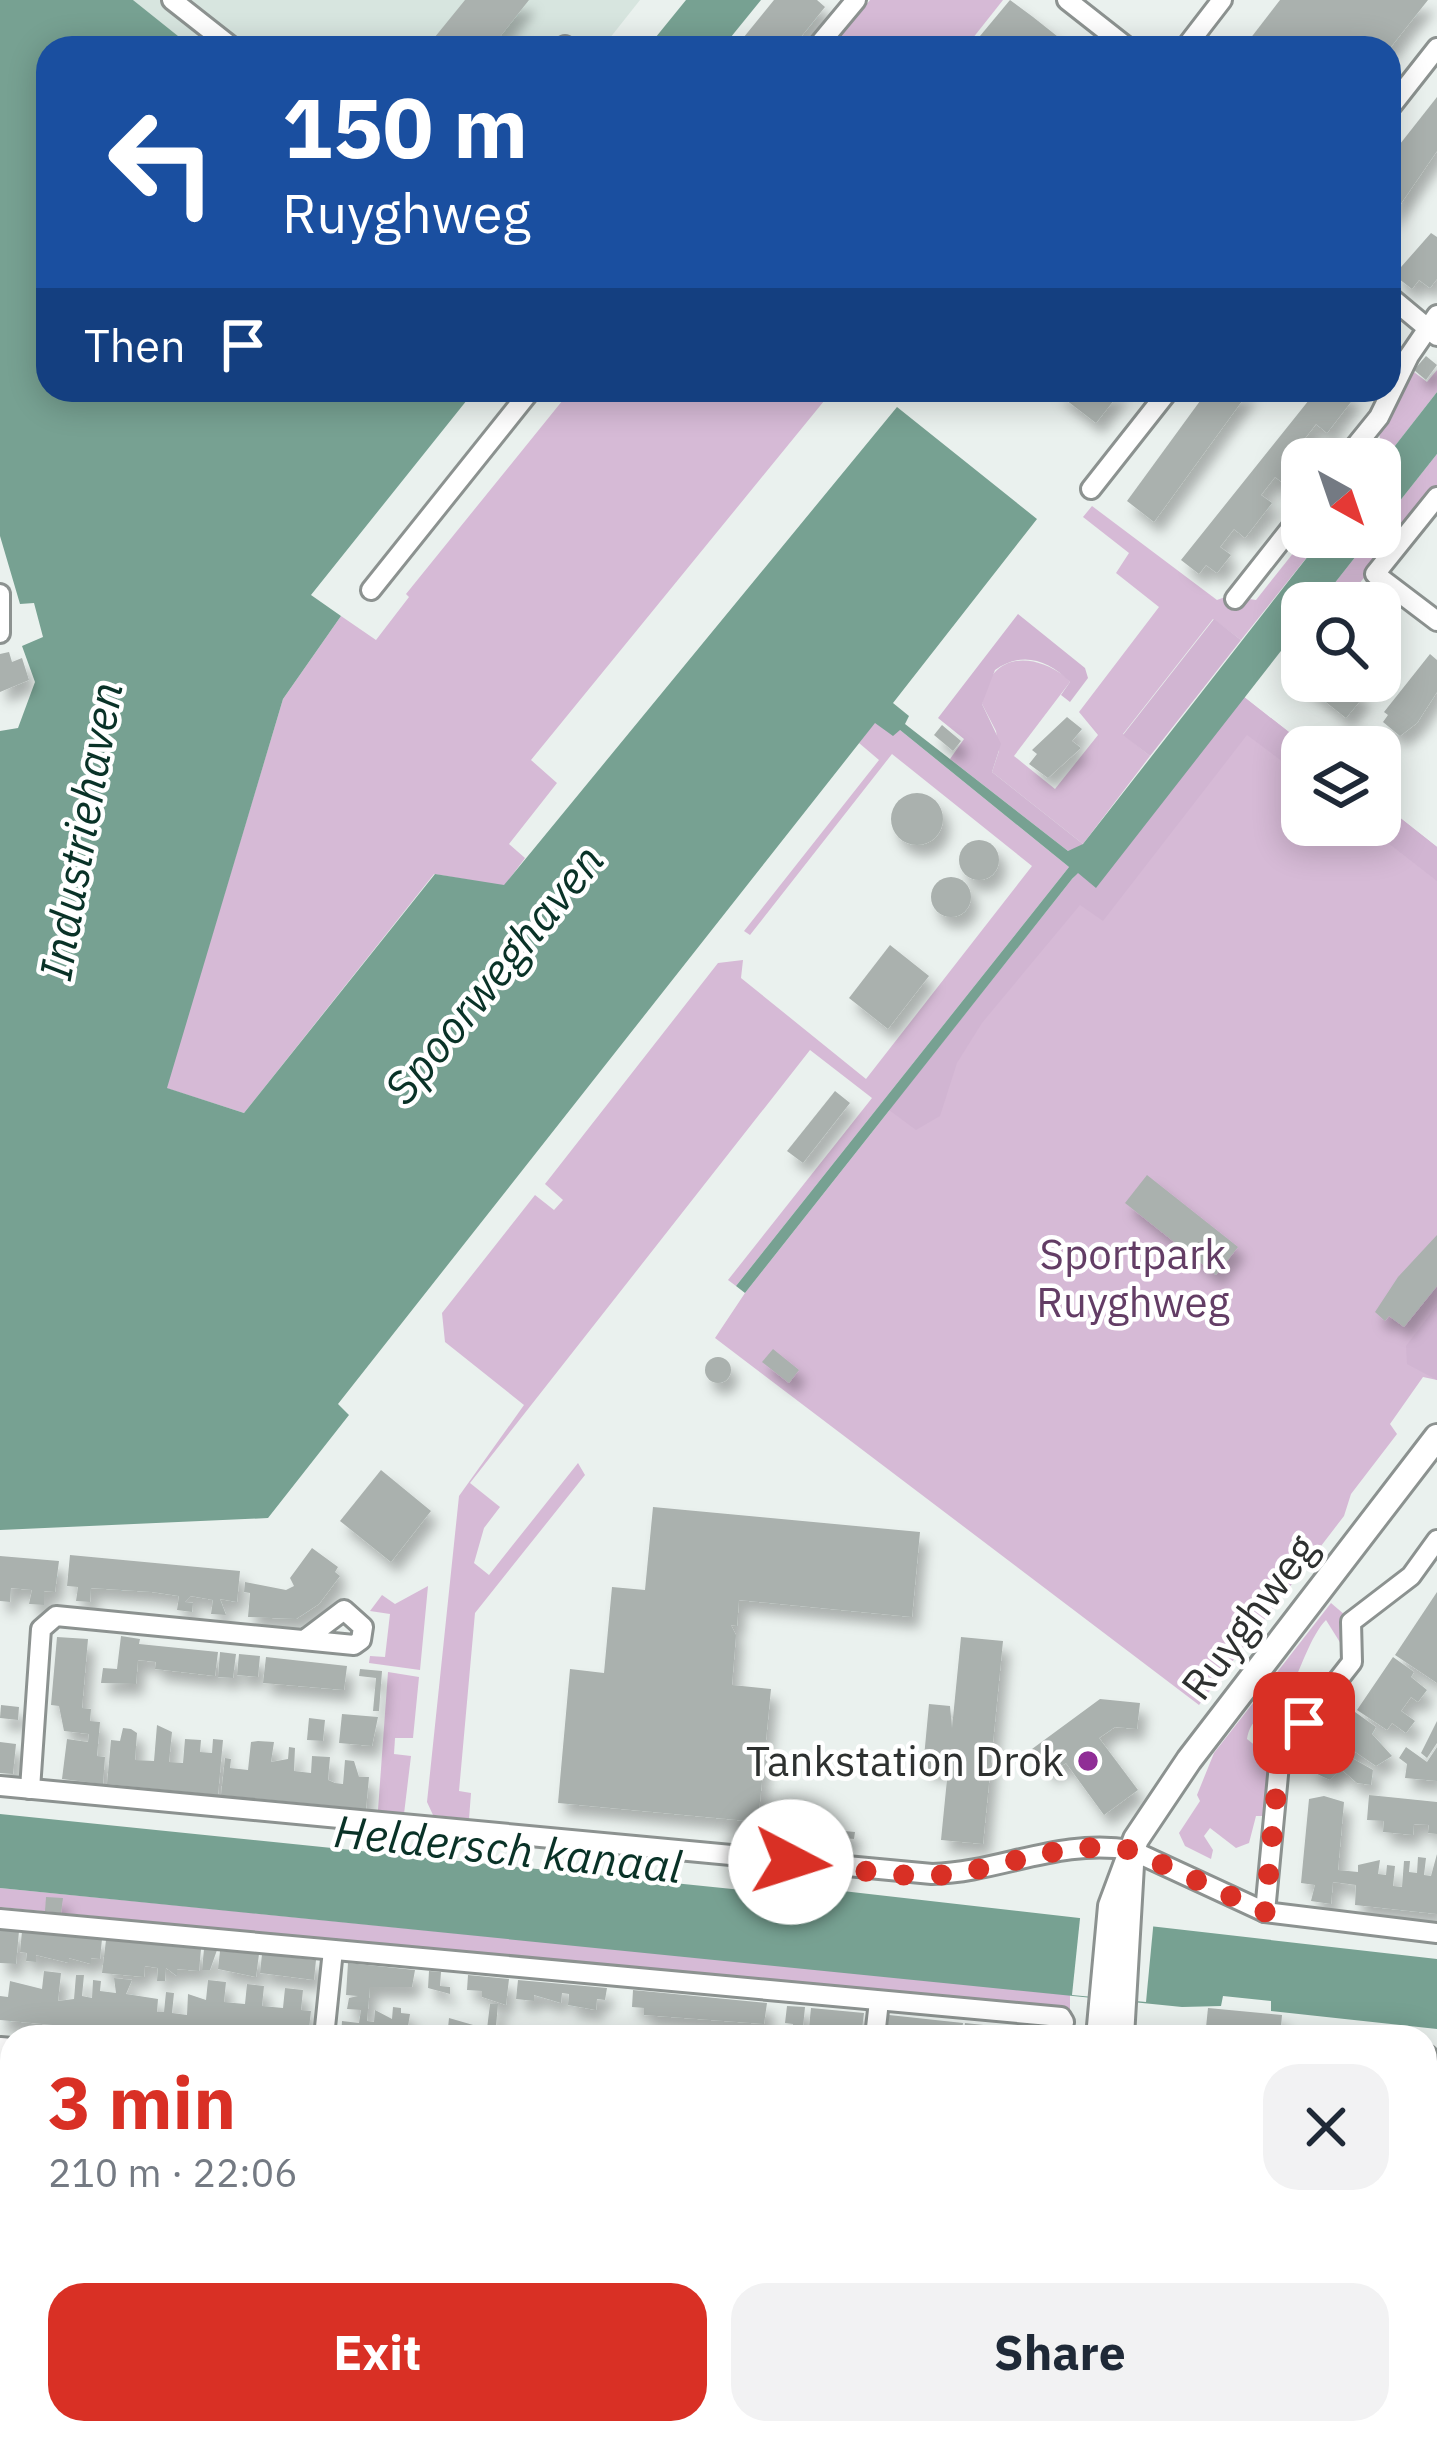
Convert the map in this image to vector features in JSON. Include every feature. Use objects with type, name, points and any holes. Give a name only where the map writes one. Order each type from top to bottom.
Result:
[{"type":"street","points":[[172,0],[217,36]]},
{"type":"street","points":[[826,36],[856,0]]},
{"type":"street","points":[[1066,0],[1112,36]]},
{"type":"street","points":[[1194,36],[1222,0]]},
{"type":"street","points":[[1401,94],[1437,48]]},
{"type":"street","points":[[1401,304],[1434,327],[1401,372]]},
{"type":"street","points":[[371,590],[521,402]]},
{"type":"street","points":[[1091,489],[1160,402]]},
{"type":"street","points":[[1362,438],[1386,402]]},
{"type":"street","points":[[1436,620],[1375,574],[1437,497]]},
{"type":"street","points":[[1235,598],[1281,540]]},
{"type":"street","points":[[0,594],[0,633]]},
{"type":"street","name":"Ruyghweg","points":[[1113,1999],[1131,1850],[1189,1760],[1437,1437]]},
{"type":"street","name":"Ruyghweg","points":[[1265,1912],[1280,1754],[1352,1662],[1352,1622],[1411,1576],[1437,1540]]},
{"type":"street","points":[[30,1789],[41,1629],[56,1616],[307,1638]]},
{"type":"street","points":[[0,1786],[932,1874],[1049,1849],[1095,1845],[1131,1850],[1265,1912],[1437,1933]]},
{"type":"street","points":[[0,1918],[1061,2017],[1064,2022]]},
{"type":"street","points":[[325,2025],[333,1950]]},
{"type":"street","points":[[1103,2025],[1113,1999]]},
{"type":"street","points":[[1113,1999],[1118,2025]]},
{"type":"street","points":[[876,2025],[879,2001]]},
{"type":"shaded area","points":[[133,0],[640,0],[612,36],[178,36]]},
{"type":"shaded area","points":[[1018,614],[1085,668],[1088,678],[1070,702],[1061,695],[1070,682],[1043,663],[1024,659],[995,670],[982,704],[1001,744],[992,772],[1083,844],[1077,850],[1068,851],[950,759],[964,739],[938,718]]},
{"type":"shaded area","points":[[1214,619],[1241,640],[1150,756],[1123,735]]},
{"type":"shaded area","points":[[1244,697],[1281,726],[1281,760],[1247,735],[1103,921],[1080,905],[982,1023],[957,1063],[940,1116],[916,1130],[889,1110],[1078,872],[1096,887]]},
{"type":"shaded area","points":[[1401,819],[1437,847],[1437,881],[1392,846],[1401,846]]},
{"type":"shaded area","points":[[1437,1305],[1437,1380],[1407,1364],[1406,1346]]},
{"type":"green space","points":[[870,0],[1003,0],[974,36],[841,36]]},
{"type":"green space","points":[[1437,370],[1437,392],[1401,438],[1380,438],[1378,431],[1394,402],[1401,402],[1401,388],[1414,372],[1427,382]]},
{"type":"green space","points":[[561,402],[823,402],[531,760],[557,783],[509,844],[525,858],[504,886],[434,874],[244,1113],[166,1088],[283,699],[341,616],[376,640],[409,597],[406,594]]},
{"type":"green space","points":[[1437,454],[1437,485],[1401,531],[1401,499]]},
{"type":"green space","points":[[1092,506],[1217,600],[1228,596],[1256,600],[1289,558],[1306,558],[1287,582],[1281,582],[1281,590],[1241,640],[1213,619],[1123,734],[1150,756],[1083,844],[992,772],[999,751],[996,731],[982,704],[993,675],[1013,662],[1039,663],[1066,677],[1070,682],[1014,756],[1055,789],[1098,735],[1079,712],[1159,607],[1116,573],[1129,553],[1083,517]]},
{"type":"green space","points":[[1354,558],[1379,558],[1361,582],[1336,582]]},
{"type":"green space","name":"Sportpark Ruyghweg","points":[[1244,697],[1281,726],[1281,846],[1401,846],[1401,819],[1437,847],[1437,1380],[1423,1377],[1390,1424],[1397,1434],[1351,1494],[1344,1516],[1199,1705],[715,1338],[745,1293],[1072,879],[1096,887]]},
{"type":"green space","points":[[875,722],[900,730],[1069,867],[736,1286],[728,1280],[872,1098],[810,1050],[470,1483],[500,1507],[484,1528],[474,1563],[489,1575],[578,1463],[585,1475],[475,1613],[459,1791],[471,1793],[469,1819],[433,1815],[427,1802],[459,1496],[524,1405],[445,1342],[442,1313],[535,1195],[554,1210],[563,1200],[545,1184],[718,963],[743,960],[741,978],[866,1079],[1032,866],[892,754],[750,935],[744,931],[879,760],[859,743]]},
{"type":"green space","points":[[428,1586],[420,1670],[369,1663],[370,1656],[385,1657],[390,1614],[370,1611],[382,1595],[395,1604]]},
{"type":"green space","points":[[1331,1603],[1345,1615],[1341,1644],[1326,1620],[1284,1699],[1250,1729],[1247,1739],[1257,1747],[1272,1746],[1265,1816],[1256,1816],[1249,1843],[1236,1848],[1210,1828],[1204,1836],[1213,1850],[1211,1859],[1185,1846],[1179,1833],[1200,1801],[1197,1795],[1214,1753]]},
{"type":"green space","points":[[388,1672],[419,1677],[413,1738],[395,1738],[394,1754],[411,1756],[404,1814],[378,1810]]},
{"type":"green space","points":[[0,1888],[1070,1994],[1070,2010],[0,1907]]},
{"type":"water","points":[[0,0],[133,0],[178,36],[36,36],[36,402],[465,402],[311,595],[341,616],[283,699],[167,1088],[244,1113],[435,874],[504,885],[897,407],[1037,519],[893,703],[909,716],[905,724],[1068,851],[1083,844],[1281,591],[1281,651],[1096,888],[1078,873],[1072,879],[745,1293],[736,1286],[1069,867],[900,730],[893,736],[875,723],[338,1404],[349,1415],[268,1518],[0,1530],[0,731],[18,728],[35,682],[22,646],[43,637],[34,603],[20,604],[0,536]]},
{"type":"water","points":[[686,0],[761,0],[732,36],[657,36]]},
{"type":"water","points":[[1437,392],[1437,454],[1401,499],[1401,438]]},
{"type":"water","points":[[1307,558],[1354,558],[1336,582],[1288,582]]},
{"type":"water","points":[[0,1814],[830,1899],[834,1890],[1437,1959],[1437,2025],[1271,2011],[1271,2001],[1223,1996],[1221,2006],[1182,2007],[0,1888]]},
{"type":"pier","points":[[1081,1909],[1154,1918],[1146,2002],[1072,1995]]},
{"type":"building","points":[[465,0],[529,0],[500,36],[436,36]]},
{"type":"building","points":[[774,0],[817,0],[825,7],[802,36],[745,36]]},
{"type":"building","points":[[1010,0],[1057,36],[980,36]]},
{"type":"building","points":[[1280,0],[1428,0],[1400,36],[1252,36]]},
{"type":"building","points":[[1437,97],[1437,151],[1401,204],[1401,143]]},
{"type":"building","points":[[1431,233],[1437,237],[1437,279],[1430,288],[1419,280],[1412,289],[1401,280],[1401,267]]},
{"type":"building","points":[[1426,356],[1437,365],[1426,380],[1414,370]]},
{"type":"building","points":[[1069,402],[1113,402],[1096,423]]},
{"type":"building","points":[[1199,402],[1241,402],[1154,522],[1127,501]]},
{"type":"building","points":[[1307,402],[1351,402],[1327,433],[1316,424],[1305,438],[1281,438],[1281,481],[1275,477],[1261,495],[1272,503],[1245,538],[1234,529],[1220,547],[1231,555],[1217,573],[1206,565],[1199,574],[1181,560]]},
{"type":"building","points":[[9,652],[12,662],[22,658],[29,680],[0,692],[0,654]]},
{"type":"building","points":[[1430,654],[1437,660],[1437,692],[1417,723],[1401,735],[1401,726],[1383,722],[1392,702],[1401,702],[1401,691]]},
{"type":"building","points":[[1326,702],[1359,702],[1346,718]]},
{"type":"building","points":[[1067,717],[1082,729],[1072,741],[1081,748],[1048,778],[1029,764],[1037,754],[1032,750]]},
{"type":"building","points":[[942,725],[961,741],[953,751],[934,735]]},
{"type":"building","points":[[917,793],[935,801],[943,819],[935,837],[917,845],[899,837],[891,819],[899,801]]},
{"type":"building","points":[[979,840],[993,846],[999,860],[993,874],[979,880],[965,874],[959,860],[965,846]]},
{"type":"building","points":[[951,877],[965,883],[971,897],[965,911],[951,917],[937,911],[931,897],[937,883]]},
{"type":"building","points":[[890,945],[929,976],[888,1029],[849,998]]},
{"type":"building","points":[[835,1091],[850,1103],[803,1163],[787,1151]]},
{"type":"building","points":[[1147,1175],[1238,1247],[1216,1275],[1125,1203]]},
{"type":"building","points":[[1437,1235],[1437,1286],[1404,1327],[1389,1316],[1385,1321],[1375,1312],[1398,1277]]},
{"type":"building","points":[[773,1349],[799,1370],[789,1383],[762,1362]]},
{"type":"building","points":[[718,1357],[731,1370],[718,1383],[705,1370]]},
{"type":"building","points":[[381,1470],[431,1511],[391,1562],[340,1521]]},
{"type":"building","points":[[653,1507],[920,1532],[912,1617],[739,1600],[737,1626],[731,1625],[736,1635],[732,1685],[771,1689],[758,1822],[558,1803],[570,1669],[604,1673],[612,1587],[645,1590]]},
{"type":"building","points":[[312,1548],[338,1567],[335,1572],[340,1576],[319,1604],[296,1619],[248,1617],[250,1593],[244,1592],[245,1582],[286,1590],[294,1586],[290,1578]]},
{"type":"building","points":[[70,1555],[240,1571],[237,1602],[220,1599],[226,1615],[211,1614],[213,1600],[191,1596],[185,1602],[193,1603],[192,1612],[177,1610],[179,1596],[91,1588],[90,1602],[76,1601],[78,1587],[67,1586]]},
{"type":"building","points":[[0,1556],[59,1561],[55,1592],[44,1591],[44,1605],[29,1604],[32,1590],[11,1588],[10,1602],[0,1601]]},
{"type":"building","points":[[1437,1592],[1437,1683],[1395,1655]]},
{"type":"building","points":[[121,1636],[140,1639],[139,1644],[218,1652],[215,1676],[155,1669],[156,1662],[138,1660],[136,1684],[101,1683],[103,1668],[117,1669]]},
{"type":"building","points":[[57,1637],[88,1639],[82,1708],[91,1709],[90,1721],[100,1722],[97,1756],[105,1757],[103,1784],[62,1779],[67,1739],[88,1742],[89,1734],[64,1731],[59,1706],[51,1705]]},
{"type":"building","points":[[961,1637],[1003,1641],[983,1844],[941,1840],[950,1749],[944,1771],[923,1768],[929,1704],[950,1706],[952,1728]]},
{"type":"building","points":[[220,1652],[236,1654],[233,1678],[218,1677]]},
{"type":"building","points":[[239,1654],[260,1656],[258,1677],[237,1675]]},
{"type":"building","points":[[266,1657],[347,1666],[344,1690],[263,1683]]},
{"type":"building","points":[[1393,1657],[1414,1672],[1411,1677],[1427,1690],[1418,1702],[1411,1697],[1401,1711],[1415,1721],[1406,1733],[1392,1723],[1387,1730],[1357,1710]]},
{"type":"building","points":[[360,1669],[382,1671],[379,1711],[373,1711],[376,1678],[359,1676]]},
{"type":"building","points":[[1100,1699],[1140,1703],[1137,1729],[1115,1727],[1099,1738],[1138,1790],[1104,1815],[1066,1763],[1051,1773],[1032,1749]]},
{"type":"building","points":[[1,1705],[19,1707],[18,1720],[0,1718]]},
{"type":"building","points":[[1355,1712],[1376,1727],[1372,1734],[1392,1756],[1376,1766],[1354,1751],[1350,1757],[1373,1770],[1371,1785],[1357,1783],[1341,1769],[1330,1780],[1309,1770]]},
{"type":"building","points":[[342,1714],[378,1717],[372,1746],[339,1743]]},
{"type":"building","points":[[309,1718],[325,1720],[323,1741],[307,1740]]},
{"type":"building","points":[[1437,1721],[1437,1743],[1427,1758],[1421,1753]]},
{"type":"building","points":[[157,1725],[172,1732],[169,1762],[183,1763],[185,1739],[201,1740],[200,1752],[212,1753],[213,1739],[223,1740],[218,1795],[107,1784],[111,1740],[120,1741],[123,1728],[131,1729],[137,1733],[135,1760],[154,1761]]},
{"type":"building","points":[[0,1742],[16,1744],[13,1774],[0,1773]]},
{"type":"building","points":[[251,1742],[274,1742],[271,1762],[288,1759],[289,1747],[295,1748],[294,1771],[311,1773],[312,1756],[330,1757],[328,1780],[335,1783],[343,1784],[345,1760],[354,1761],[359,1777],[369,1777],[366,1809],[221,1795],[225,1758],[231,1759],[230,1768],[248,1770]]},
{"type":"building","points":[[1406,1747],[1427,1762],[1437,1747],[1437,1781],[1405,1778],[1407,1764],[1399,1758]]},
{"type":"building","points":[[1369,1795],[1437,1802],[1437,1834],[1428,1833],[1429,1825],[1414,1824],[1413,1835],[1383,1832],[1384,1821],[1367,1820]]},
{"type":"building","points":[[1324,1796],[1344,1802],[1338,1870],[1358,1872],[1358,1865],[1380,1860],[1378,1874],[1386,1875],[1387,1865],[1395,1866],[1393,1886],[1402,1887],[1404,1861],[1410,1861],[1409,1872],[1417,1873],[1418,1857],[1426,1858],[1424,1875],[1431,1876],[1437,1854],[1437,1914],[1355,1905],[1356,1885],[1333,1882],[1331,1904],[1311,1901],[1315,1885],[1301,1883],[1309,1799]]},
{"type":"building","points":[[770,1824],[855,1832],[854,1839],[769,1831]]},
{"type":"building","points":[[46,1897],[63,1898],[61,1913],[45,1911]]},
{"type":"building","points":[[0,1929],[19,1931],[16,1964],[0,1963]]},
{"type":"building","points":[[22,1931],[102,1939],[100,1959],[91,1958],[91,1964],[69,1958],[69,1963],[36,1955],[36,1962],[26,1961],[27,1953],[20,1952]]},
{"type":"building","points":[[106,1940],[201,1949],[199,1971],[177,1969],[177,1976],[166,1968],[165,1981],[157,1981],[158,1968],[145,1966],[144,1977],[102,1973]]},
{"type":"building","points":[[204,1949],[217,1950],[210,1970],[202,1970]]},
{"type":"building","points":[[220,1951],[259,1954],[256,1977],[218,1969]]},
{"type":"building","points":[[262,1954],[316,1960],[314,1980],[260,1973]]},
{"type":"building","points":[[348,1963],[415,1970],[412,1987],[370,1987],[367,2021],[374,2022],[375,2010],[392,2019],[393,2007],[410,2014],[408,2025],[342,2025],[342,2021],[359,2023],[361,2010],[347,2009],[349,1998],[358,1996],[346,1995]]},
{"type":"building","points":[[44,1971],[61,1973],[58,2001],[74,1999],[76,1975],[84,1975],[82,1996],[92,1998],[93,1980],[101,1981],[100,1991],[116,1993],[114,1978],[132,1980],[126,1994],[158,1999],[157,2012],[164,2012],[166,1992],[174,1993],[172,2013],[187,2015],[188,1994],[206,2000],[208,1980],[226,1982],[224,2002],[245,2004],[247,1984],[264,1986],[262,2006],[283,2008],[285,1988],[303,1990],[301,2010],[311,2011],[309,2025],[53,2025],[0,2020],[0,1996],[8,1997],[10,1981],[42,1989]]},
{"type":"building","points":[[429,1971],[441,1972],[440,1986],[450,1987],[450,1994],[428,1988]]},
{"type":"building","points":[[468,1975],[509,1979],[506,2005],[482,1997],[482,1991],[467,1990]]},
{"type":"building","points":[[518,1980],[607,1988],[605,2000],[597,1999],[596,2010],[568,2005],[569,1994],[562,1993],[561,2003],[534,1995],[534,2001],[516,1999]]},
{"type":"building","points":[[633,1990],[767,2003],[764,2024],[644,2015],[644,2008],[632,2007]]},
{"type":"building","points":[[490,2004],[498,2004],[496,2025],[487,2025]]},
{"type":"building","points":[[787,2006],[805,2007],[803,2025],[785,2023]]},
{"type":"building","points":[[811,2008],[864,2013],[862,2025],[809,2025]]},
{"type":"building","points":[[1208,2008],[1282,2015],[1281,2025],[1206,2025]]},
{"type":"building","points":[[889,2015],[963,2023],[963,2025],[888,2025]]},
{"type":"place","name":"Tankstation Drok","points":[[1088,1761]]},
{"type":"route","points":[[791,1862],[943,1874],[1049,1849],[1095,1845],[1131,1850],[1265,1912],[1280,1754],[1304,1723]]},
{"type":"water label","name":"Industriehaven","points":[[81,831]]},
{"type":"water label","name":"Spoorweghaven","points":[[494,974]]},
{"type":"water label","name":"Heldersch kanaal","points":[[508,1849]]}]
